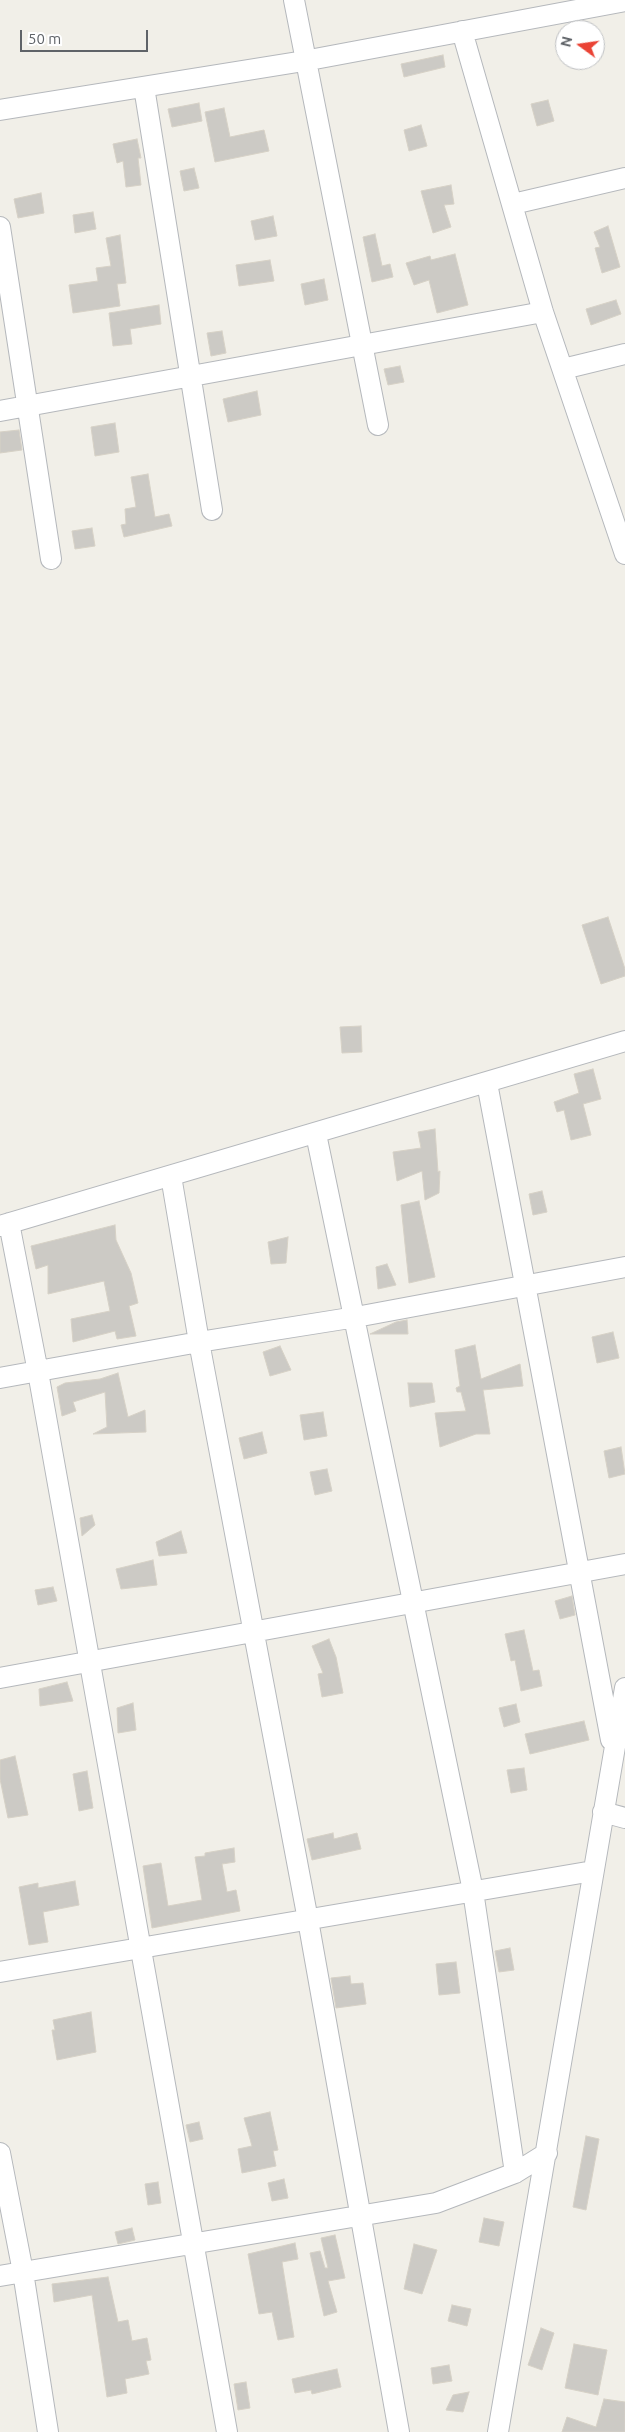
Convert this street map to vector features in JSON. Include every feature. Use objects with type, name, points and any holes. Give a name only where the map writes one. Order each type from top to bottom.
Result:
[{"type":"street","points":[[294,0],[304,60],[378,425]]},
{"type":"street","points":[[0,110],[304,60],[623,1]]},
{"type":"street","points":[[462,31],[543,312],[625,554]]},
{"type":"street","points":[[144,87],[212,510]]},
{"type":"street","points":[[513,204],[625,178]]},
{"type":"street","points":[[0,227],[50,559]]},
{"type":"street","points":[[0,411],[543,312]]},
{"type":"street","points":[[562,369],[625,354]]},
{"type":"street","points":[[227,2432],[38,1372],[5,1225],[487,1084],[625,1041]]},
{"type":"street","points":[[487,1084],[614,1755]]},
{"type":"street","points":[[316,1134],[356,1317],[473,1891],[516,2173]]},
{"type":"street","points":[[170,1176],[199,1342],[308,1920],[399,2432]]},
{"type":"street","points":[[0,1378],[199,1342],[356,1317],[625,1268]]},
{"type":"street","points":[[0,1678],[625,1564]]},
{"type":"street","points":[[498,2432],[625,1688]]},
{"type":"street","points":[[604,1812],[625,1818]]},
{"type":"street","points":[[0,1972],[593,1871]]},
{"type":"street","points":[[0,2153],[22,2272],[48,2432]]},
{"type":"street","points":[[0,2276],[436,2203],[516,2173],[546,2153]]},
{"type":"building","points":[[443,55],[445,67],[404,77],[401,64]]},
{"type":"building","points":[[548,100],[554,121],[537,126],[531,104]]},
{"type":"building","points":[[199,103],[202,121],[172,127],[168,109]]},
{"type":"building","points":[[224,108],[230,137],[264,130],[269,151],[215,162],[205,112]]},
{"type":"building","points":[[421,125],[427,146],[409,151],[404,130]]},
{"type":"building","points":[[137,139],[141,158],[138,158],[141,185],[126,187],[123,161],[117,163],[113,144]]},
{"type":"building","points":[[194,168],[199,188],[184,191],[180,171]]},
{"type":"building","points":[[451,185],[454,204],[444,205],[451,227],[433,233],[421,191]]},
{"type":"building","points":[[41,193],[44,213],[18,218],[14,199]]},
{"type":"building","points":[[93,212],[96,229],[75,233],[73,215]]},
{"type":"building","points":[[273,216],[277,236],[255,240],[251,221]]},
{"type":"building","points":[[608,226],[620,267],[602,273],[595,248],[600,247],[594,232]]},
{"type":"building","points":[[375,234],[382,266],[390,264],[393,277],[372,282],[363,237]]},
{"type":"building","points":[[120,235],[126,283],[117,284],[120,306],[73,313],[69,285],[98,281],[96,268],[111,266],[106,238]]},
{"type":"building","points":[[455,254],[468,305],[437,313],[429,280],[414,285],[406,263],[430,256],[431,260]]},
{"type":"building","points":[[270,260],[274,281],[239,286],[236,265]]},
{"type":"building","points":[[324,279],[328,300],[305,305],[301,284]]},
{"type":"building","points":[[616,300],[621,314],[591,325],[586,309]]},
{"type":"building","points":[[159,305],[161,324],[130,329],[132,344],[113,346],[109,313]]},
{"type":"building","points":[[222,331],[226,353],[211,356],[207,333]]},
{"type":"building","points":[[400,366],[404,382],[388,385],[384,369]]},
{"type":"building","points":[[257,391],[261,415],[228,422],[223,399]]},
{"type":"building","points":[[115,423],[119,452],[95,456],[91,427]]},
{"type":"building","points":[[19,430],[22,450],[0,453],[0,432]]},
{"type":"building","points":[[148,474],[155,517],[169,514],[172,526],[124,537],[121,525],[126,524],[125,509],[136,507],[131,477]]},
{"type":"building","points":[[92,528],[95,546],[75,549],[72,531]]},
{"type":"building","points":[[608,917],[625,969],[625,976],[601,984],[582,925]]},
{"type":"building","points":[[361,1026],[362,1052],[342,1053],[340,1027]]},
{"type":"building","points":[[593,1069],[601,1099],[583,1104],[591,1135],[571,1140],[564,1110],[557,1112],[554,1102],[579,1093],[574,1074]]},
{"type":"building","points":[[435,1129],[438,1172],[440,1171],[439,1193],[425,1200],[422,1171],[397,1181],[393,1152],[421,1148],[418,1132]]},
{"type":"building","points":[[542,1191],[547,1212],[533,1215],[529,1194]]},
{"type":"building","points":[[419,1201],[435,1277],[409,1283],[401,1205]]},
{"type":"building","points":[[115,1225],[116,1240],[131,1273],[138,1303],[129,1306],[136,1336],[117,1339],[115,1331],[73,1342],[71,1319],[110,1311],[104,1281],[48,1294],[48,1265],[36,1269],[31,1246]]},
{"type":"building","points":[[288,1237],[286,1263],[271,1264],[268,1242]]},
{"type":"building","points":[[387,1264],[396,1285],[378,1289],[376,1267]]},
{"type":"building","points":[[407,1320],[408,1334],[370,1334],[396,1322]]},
{"type":"building","points":[[613,1332],[619,1358],[597,1363],[592,1337]]},
{"type":"building","points":[[475,1345],[481,1379],[520,1364],[523,1386],[483,1390],[490,1434],[476,1434],[440,1447],[435,1413],[466,1411],[461,1392],[457,1392],[456,1388],[460,1386],[455,1350]]},
{"type":"building","points":[[280,1346],[291,1370],[270,1376],[263,1352]]},
{"type":"building","points":[[118,1373],[128,1417],[145,1410],[146,1432],[93,1434],[107,1427],[105,1392],[73,1402],[76,1411],[62,1416],[57,1387],[65,1383],[100,1379]]},
{"type":"building","points":[[408,1383],[432,1383],[435,1402],[410,1407]]},
{"type":"building","points":[[323,1412],[327,1436],[304,1440],[300,1415]]},
{"type":"building","points":[[262,1432],[267,1453],[244,1459],[239,1438]]},
{"type":"building","points":[[621,1447],[625,1474],[609,1478],[604,1451]]},
{"type":"building","points":[[327,1469],[332,1491],[315,1495],[310,1472]]},
{"type":"building","points":[[92,1515],[95,1525],[82,1536],[80,1518]]},
{"type":"building","points":[[181,1531],[187,1553],[159,1556],[156,1542]]},
{"type":"building","points":[[153,1560],[157,1585],[121,1589],[116,1569]]},
{"type":"building","points":[[53,1587],[57,1601],[38,1605],[35,1590]]},
{"type":"building","points":[[572,1596],[575,1615],[560,1619],[555,1601]]},
{"type":"building","points":[[524,1630],[533,1671],[539,1670],[542,1686],[521,1691],[515,1660],[511,1661],[505,1634]]},
{"type":"building","points":[[329,1639],[336,1657],[343,1693],[322,1697],[318,1674],[323,1673],[312,1646]]},
{"type":"building","points":[[67,1682],[73,1701],[40,1706],[39,1689]]},
{"type":"building","points":[[133,1703],[136,1730],[118,1733],[117,1708]]},
{"type":"building","points":[[516,1704],[520,1722],[504,1727],[499,1708]]},
{"type":"building","points":[[584,1721],[589,1740],[530,1754],[525,1734]]},
{"type":"building","points":[[15,1756],[28,1815],[8,1818],[0,1779],[0,1760]]},
{"type":"building","points":[[524,1768],[527,1790],[511,1793],[507,1770]]},
{"type":"building","points":[[87,1771],[93,1808],[79,1811],[73,1774]]},
{"type":"building","points":[[333,1833],[334,1839],[357,1833],[361,1849],[312,1860],[307,1839]]},
{"type":"building","points":[[234,1848],[235,1862],[222,1864],[227,1892],[236,1890],[240,1911],[152,1928],[143,1866],[161,1863],[168,1906],[202,1900],[195,1857],[205,1856],[205,1853]]},
{"type":"building","points":[[75,1881],[79,1905],[43,1912],[48,1942],[29,1945],[19,1887],[38,1883],[38,1888]]},
{"type":"building","points":[[510,1948],[514,1970],[499,1972],[495,1951]]},
{"type":"building","points":[[456,1962],[460,1993],[439,1995],[436,1964]]},
{"type":"building","points":[[350,1976],[351,1984],[363,1983],[366,2004],[336,2008],[331,1978]]},
{"type":"building","points":[[91,2012],[96,2052],[57,2060],[52,2030],[55,2030],[53,2020]]},
{"type":"building","points":[[270,2112],[278,2150],[273,2151],[276,2166],[242,2173],[238,2149],[252,2146],[244,2118]]},
{"type":"building","points":[[199,2122],[203,2139],[190,2142],[186,2125]]},
{"type":"building","points":[[586,2136],[599,2139],[586,2210],[573,2207]]},
{"type":"building","points":[[284,2179],[288,2198],[272,2201],[268,2183]]},
{"type":"building","points":[[158,2182],[161,2203],[148,2205],[145,2184]]},
{"type":"building","points":[[484,2218],[504,2222],[499,2246],[479,2242]]},
{"type":"building","points":[[132,2228],[135,2240],[118,2244],[115,2232]]},
{"type":"building","points":[[335,2235],[345,2278],[328,2281],[337,2312],[324,2316],[310,2253],[320,2251],[325,2268],[328,2268],[321,2238]]},
{"type":"building","points":[[295,2243],[298,2259],[282,2262],[294,2337],[278,2340],[272,2312],[259,2314],[248,2254]]},
{"type":"building","points":[[414,2244],[437,2250],[422,2294],[404,2289]]},
{"type":"building","points":[[108,2277],[118,2322],[128,2320],[132,2341],[147,2338],[151,2360],[146,2361],[149,2374],[125,2379],[127,2393],[107,2397],[92,2295],[54,2302],[52,2284]]},
{"type":"building","points":[[452,2305],[471,2309],[467,2326],[448,2321]]},
{"type":"building","points":[[541,2328],[554,2333],[542,2370],[528,2365]]},
{"type":"building","points":[[574,2344],[607,2350],[598,2395],[565,2388]]},
{"type":"building","points":[[449,2365],[452,2381],[433,2384],[431,2368]]},
{"type":"building","points":[[337,2369],[341,2387],[312,2394],[311,2390],[295,2393],[292,2379]]},
{"type":"building","points":[[246,2382],[250,2408],[238,2410],[234,2384]]},
{"type":"building","points":[[469,2392],[463,2412],[446,2410],[453,2395]]},
{"type":"building","points":[[604,2399],[625,2402],[625,2432],[562,2432],[567,2417],[596,2427]]}]
